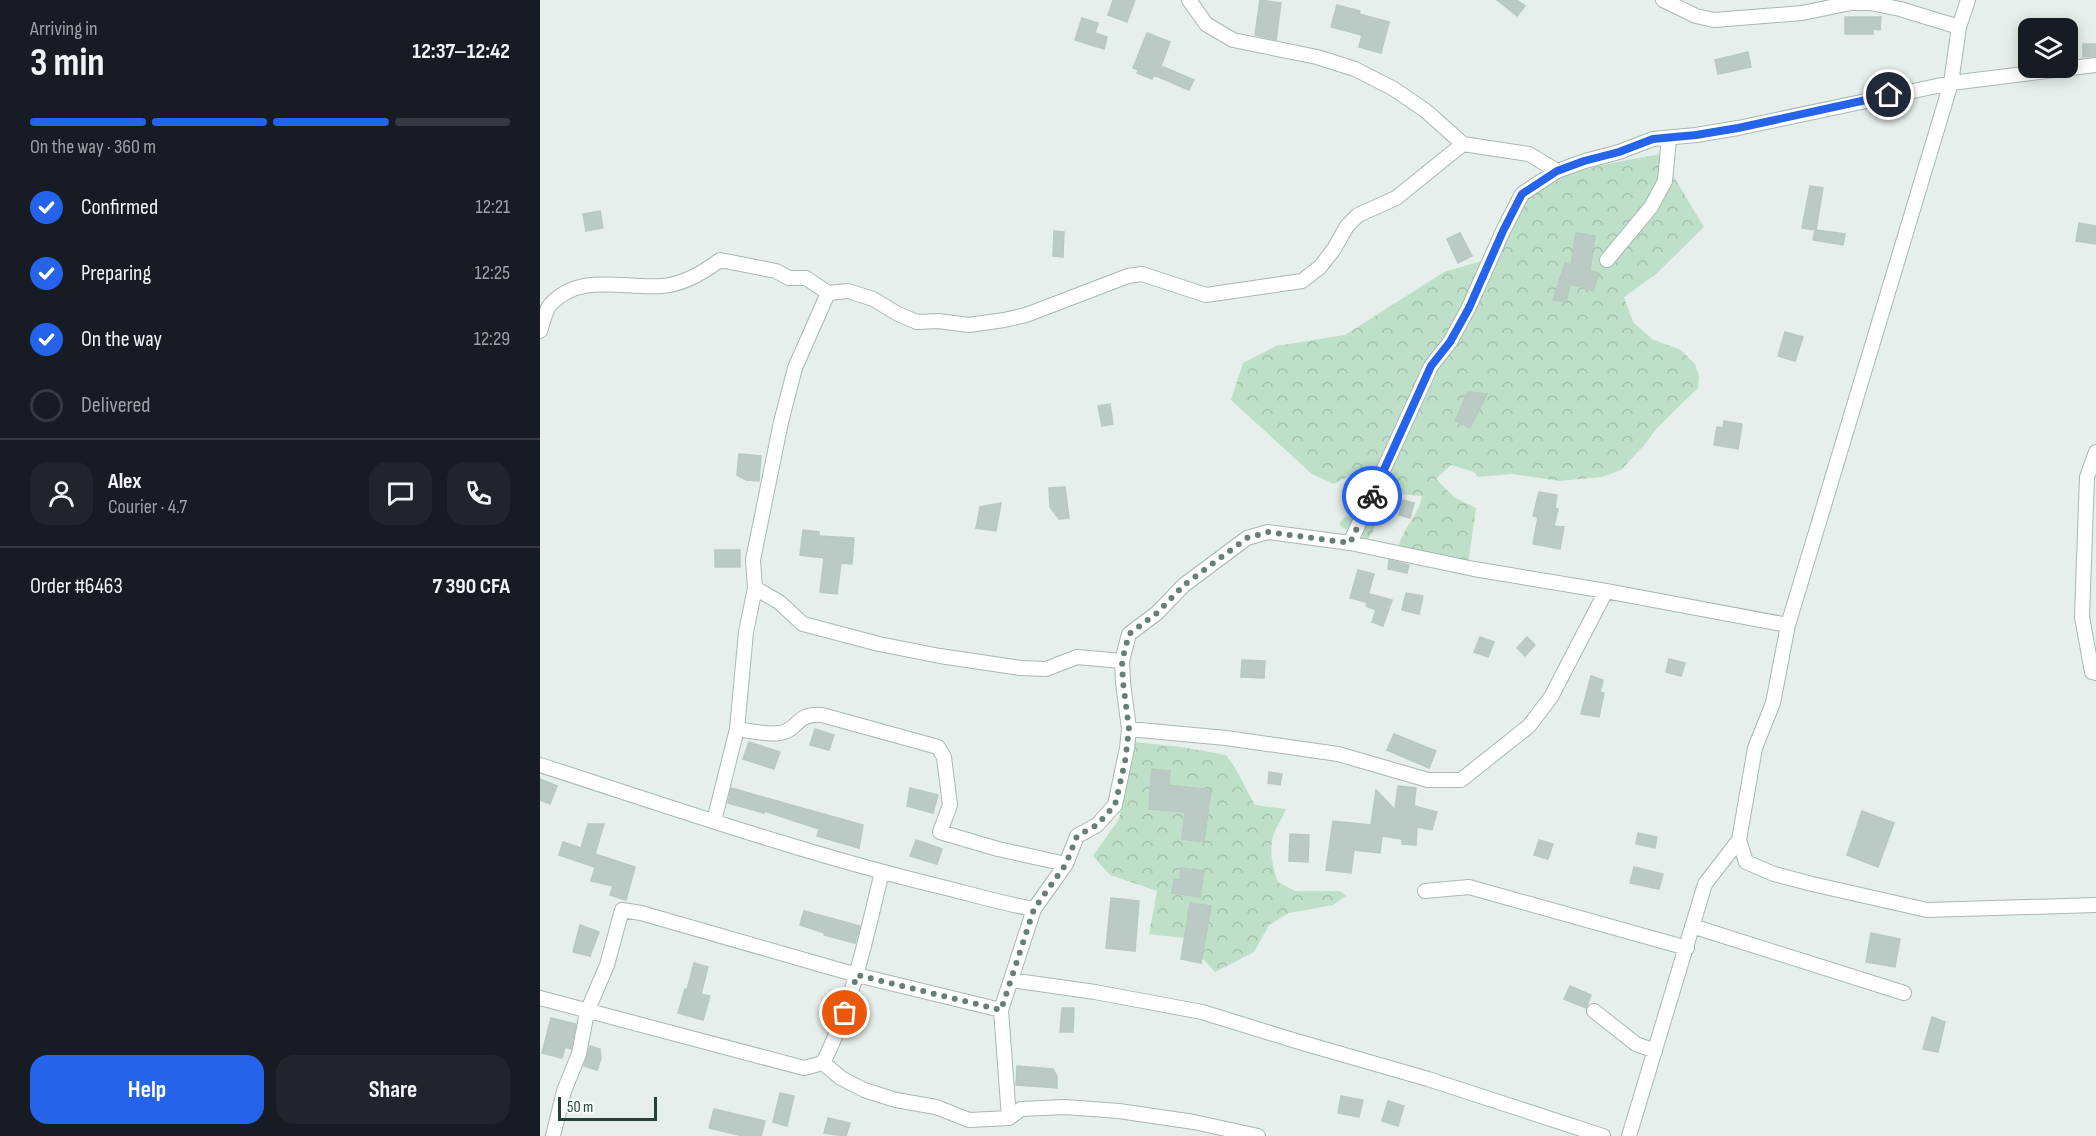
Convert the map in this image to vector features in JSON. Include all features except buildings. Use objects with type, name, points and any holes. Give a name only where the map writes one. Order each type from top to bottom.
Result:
[{"type":"street","points":[[1189,0],[1206,24],[1233,40],[1317,57],[1355,69],[1394,89],[1426,111],[1463,144],[1529,154],[1557,171]]},
{"type":"street","points":[[1663,0],[1696,16],[1714,20],[1802,13],[1851,3],[1870,3],[1900,9],[1959,27]]},
{"type":"street","points":[[1968,0],[1959,27],[1951,83],[1788,625],[1773,703],[1755,748],[1739,840],[1746,862],[1774,874],[1928,910],[2096,904]]},
{"type":"street","points":[[1350,543],[1431,366],[1450,342],[1469,308],[1522,194],[1557,171],[1653,139],[1696,135],[1794,117],[1847,103],[1951,83],[2096,65]]},
{"type":"street","points":[[1607,260],[1651,207],[1665,181],[1670,138]]},
{"type":"street","points":[[540,331],[549,306],[566,292],[582,285],[662,286],[681,282],[707,270],[720,260],[776,270],[789,278],[806,278],[828,293],[848,291],[873,299],[917,322],[938,321],[969,325],[1026,315],[1117,280],[1142,274],[1206,295],[1302,281],[1320,267],[1347,226],[1358,215],[1396,198],[1463,144]]},
{"type":"street","points":[[714,821],[737,729],[746,632],[755,588],[753,560],[781,422],[795,368],[828,293]]},
{"type":"street","points":[[2096,452],[2087,477],[2082,616],[2092,672],[2096,673]]},
{"type":"street","points":[[1009,1118],[1001,1010],[1034,909],[1066,864],[1077,836],[1097,825],[1115,805],[1129,729],[1122,661],[1129,634],[1157,613],[1184,585],[1247,538],[1268,532],[1350,543],[1474,569],[1788,625]]},
{"type":"street","points":[[755,588],[779,602],[803,624],[879,644],[1008,666],[1046,669],[1077,657],[1122,661]]},
{"type":"street","points":[[1129,729],[1226,738],[1338,754],[1428,780],[1461,780],[1529,726],[1551,697],[1606,591]]},
{"type":"street","points":[[737,729],[782,733],[790,729],[800,718],[810,714],[822,715],[938,747],[944,757],[950,805],[940,832],[998,849],[1066,864]]},
{"type":"street","points":[[540,765],[882,872],[1034,909]]},
{"type":"street","points":[[1629,1136],[1705,884],[1739,840]]},
{"type":"street","points":[[540,998],[804,1068],[823,1063],[839,1031],[857,975],[882,872]]},
{"type":"street","points":[[1425,891],[1469,887],[1687,948]]},
{"type":"street","points":[[553,1136],[564,1091],[579,1054],[587,1012],[607,965],[622,910],[641,913],[857,975],[1001,1010]]},
{"type":"street","points":[[1692,926],[1904,993]]},
{"type":"street","points":[[1011,980],[1095,992],[1202,1012],[1428,1079],[1603,1136]]},
{"type":"street","points":[[1594,1011],[1636,1044],[1655,1051]]},
{"type":"street","points":[[823,1063],[840,1078],[864,1090],[896,1100],[936,1107],[969,1120],[1009,1118],[1021,1109],[1076,1108],[1119,1111],[1194,1122],[1258,1136]]},
{"type":"green space","points":[[1660,154],[1704,227],[1656,274],[1624,297],[1633,322],[1652,339],[1681,350],[1695,364],[1699,377],[1698,388],[1656,429],[1621,470],[1602,477],[1560,481],[1512,474],[1478,477],[1474,472],[1451,465],[1436,479],[1454,497],[1476,508],[1468,565],[1398,551],[1402,536],[1422,496],[1386,493],[1372,534],[1368,539],[1352,535],[1350,530],[1344,529],[1339,524],[1345,517],[1352,515],[1354,510],[1355,495],[1349,476],[1334,484],[1312,474],[1231,400],[1243,363],[1276,346],[1345,335],[1444,272],[1499,256],[1521,204],[1547,183],[1585,170]]},
{"type":"green space","points":[[1134,742],[1226,755],[1255,805],[1286,809],[1275,831],[1271,850],[1278,882],[1295,891],[1340,891],[1346,896],[1333,905],[1289,913],[1269,925],[1254,952],[1215,972],[1184,938],[1149,934],[1157,891],[1110,875],[1093,856],[1119,819]]},
{"type":"way so far","points":[[845,1013],[857,975],[1001,1010],[1034,909],[1066,864],[1077,836],[1097,825],[1115,805],[1125,762],[1129,729],[1122,661],[1129,634],[1157,613],[1184,585],[1247,538],[1268,532],[1350,543],[1372,496]]},
{"type":"route","points":[[1372,496],[1431,366],[1450,342],[1469,308],[1522,194],[1557,171],[1653,139],[1738,128],[1889,95]]}]
